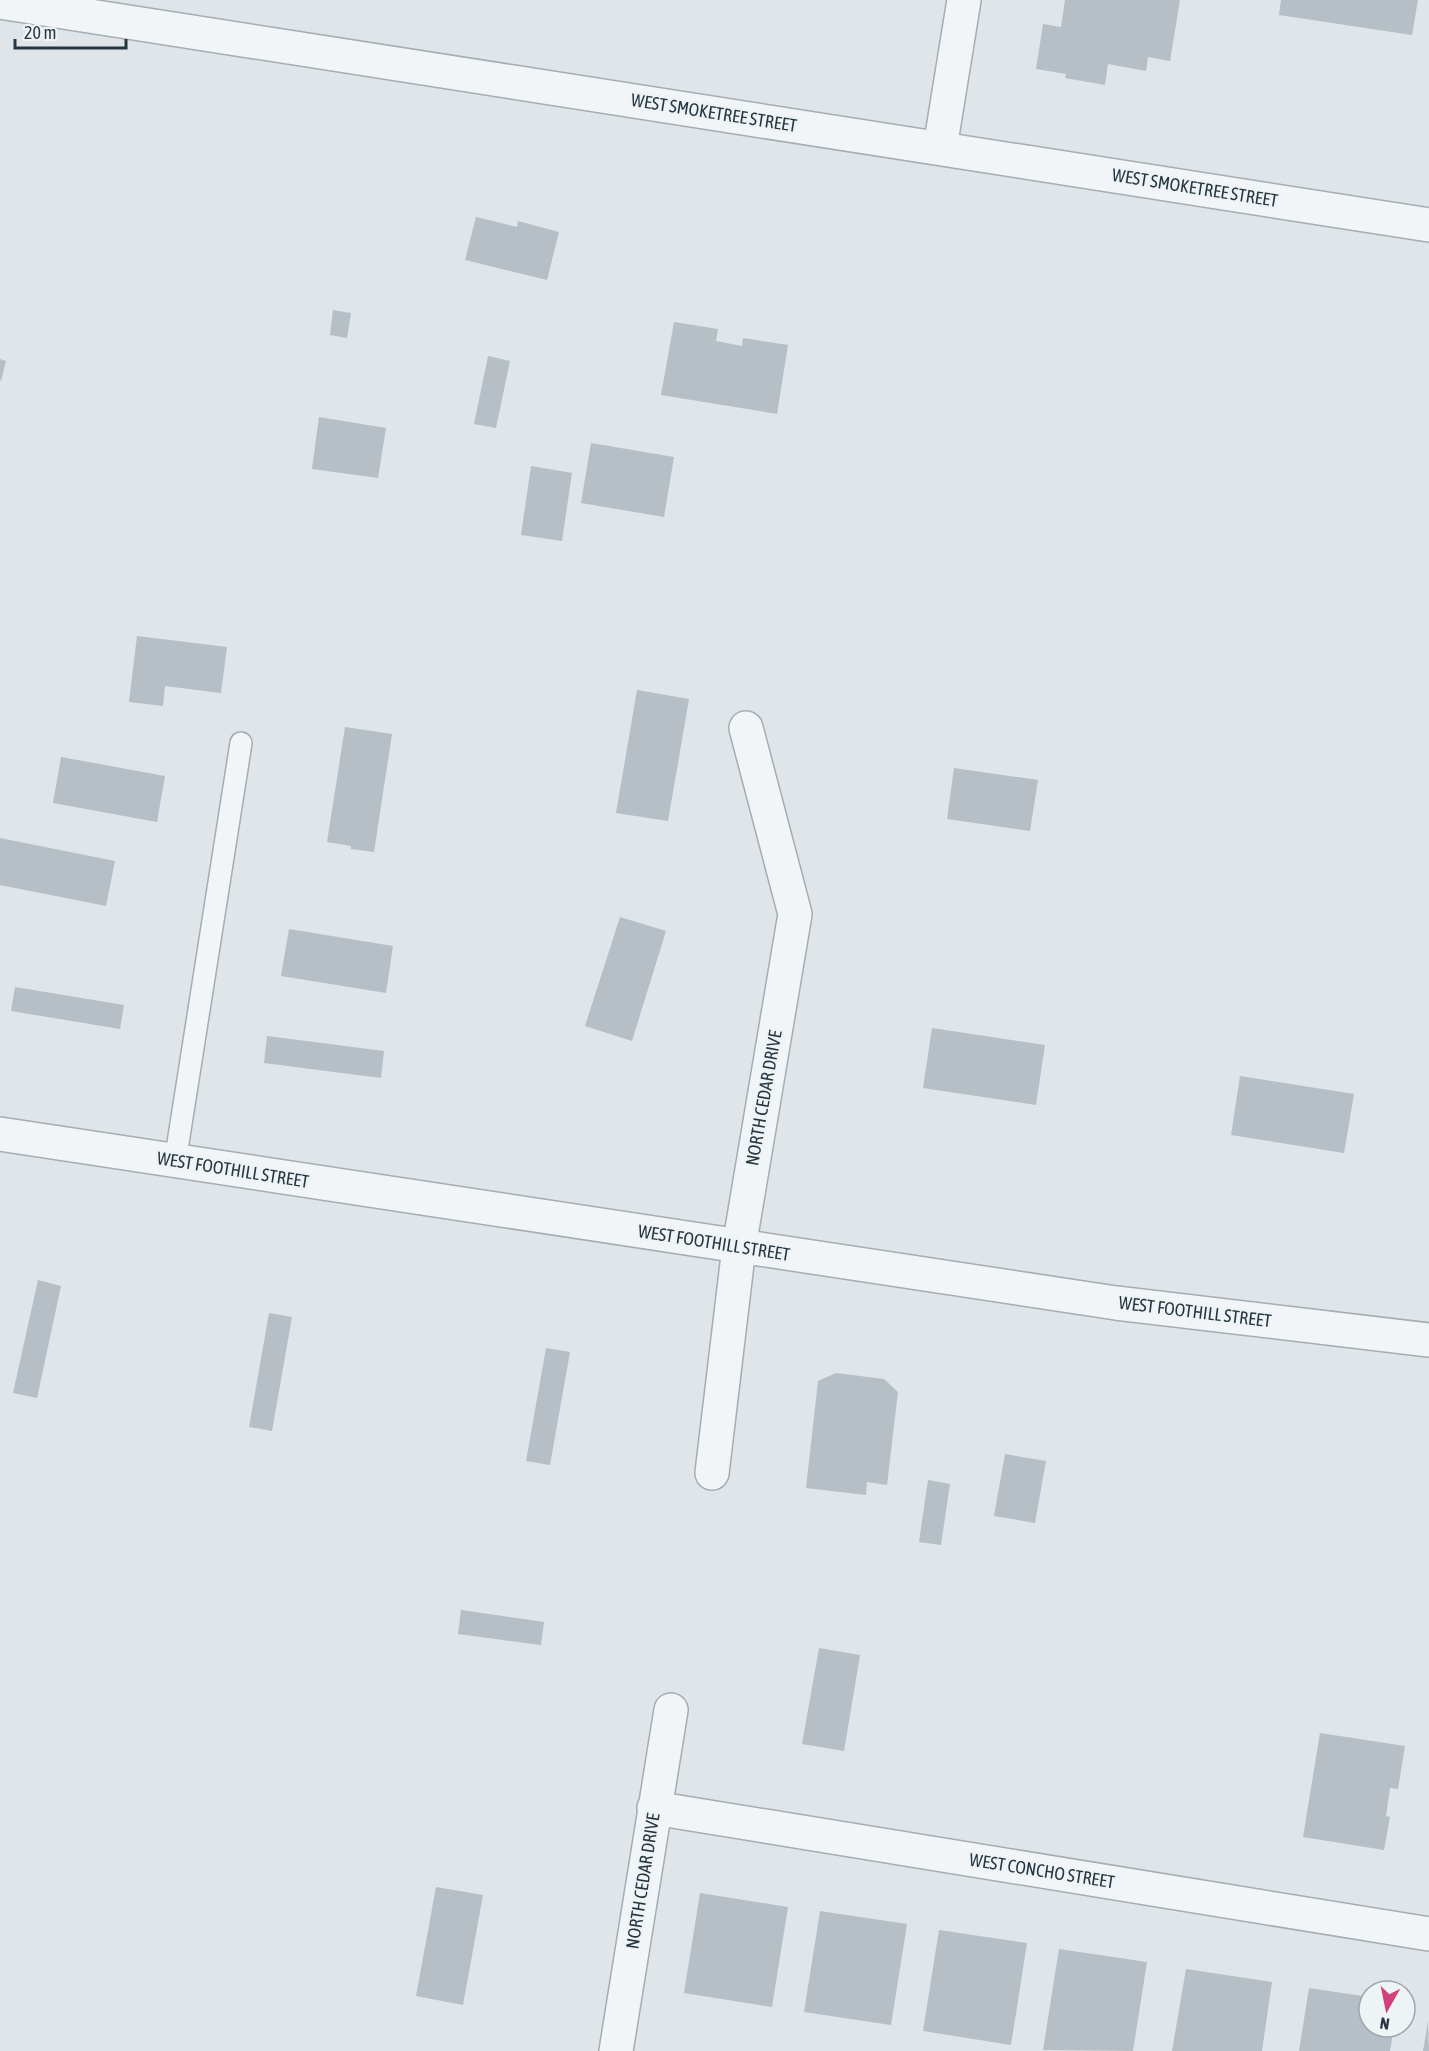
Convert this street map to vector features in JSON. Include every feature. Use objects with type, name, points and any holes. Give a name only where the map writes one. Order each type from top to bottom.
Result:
[{"type":"street","points":[[940,148],[964,0]]},
{"type":"street","name":"WEST SMOKETREE STREET","points":[[0,2],[1429,225]]},
{"type":"street","name":"NORTH CEDAR DRIVE","points":[[712,1473],[739,1247],[795,914],[746,728]]},
{"type":"street","name":"WEST FOOTHILL STREET","points":[[0,1134],[1116,1303],[1429,1340]]},
{"type":"street","name":"NORTH CEDAR DRIVE","points":[[616,2051],[671,1710]]},
{"type":"street","name":"WEST CONCHO STREET","points":[[654,1808],[1429,1934]]},
{"type":"lane","points":[[175,1162],[241,743]]},
{"type":"building","points":[[1065,0],[1180,0],[1170,61],[1148,57],[1146,71],[1108,64],[1105,85],[1065,78],[1066,74],[1036,69],[1043,24],[1061,27]]},
{"type":"building","points":[[1281,0],[1418,0],[1412,35],[1279,15]]},
{"type":"building","points":[[476,217],[517,227],[518,221],[559,232],[547,280],[465,260]]},
{"type":"building","points":[[333,310],[351,313],[347,338],[330,335]]},
{"type":"building","points":[[674,322],[718,329],[716,341],[742,346],[743,338],[788,345],[777,414],[661,395]]},
{"type":"building","points":[[488,356],[510,361],[496,428],[474,424]]},
{"type":"building","points":[[0,359],[6,361],[1,381],[0,380]]},
{"type":"building","points":[[319,417],[386,428],[378,478],[312,469]]},
{"type":"building","points":[[591,443],[674,457],[664,517],[581,503]]},
{"type":"building","points":[[531,466],[572,473],[562,541],[521,535]]},
{"type":"building","points":[[137,636],[227,647],[221,693],[165,686],[163,706],[129,702]]},
{"type":"building","points":[[637,690],[689,699],[668,821],[616,813]]},
{"type":"building","points":[[345,727],[392,734],[374,852],[351,849],[351,846],[327,842]]},
{"type":"building","points":[[61,757],[165,776],[157,822],[53,803]]},
{"type":"building","points":[[954,768],[1038,780],[1030,831],[947,819]]},
{"type":"building","points":[[0,838],[115,861],[106,906],[0,885]]},
{"type":"building","points":[[620,917],[666,931],[632,1041],[585,1026]]},
{"type":"building","points":[[289,929],[393,946],[386,993],[281,976]]},
{"type":"building","points":[[15,987],[124,1005],[120,1029],[11,1011]]},
{"type":"building","points":[[932,1028],[1045,1045],[1036,1105],[923,1088]]},
{"type":"building","points":[[267,1036],[384,1051],[381,1078],[264,1063]]},
{"type":"building","points":[[1240,1076],[1354,1094],[1344,1153],[1231,1135]]},
{"type":"building","points":[[38,1280],[61,1286],[37,1398],[13,1393]]},
{"type":"building","points":[[269,1313],[292,1317],[272,1431],[249,1427]]},
{"type":"building","points":[[546,1348],[570,1352],[550,1465],[526,1461]]},
{"type":"building","points":[[836,1373],[884,1379],[898,1392],[887,1485],[867,1482],[866,1495],[806,1488],[818,1381]]},
{"type":"building","points":[[1005,1454],[1046,1461],[1035,1523],[994,1516]]},
{"type":"building","points":[[928,1480],[950,1484],[941,1545],[919,1542]]},
{"type":"building","points":[[461,1610],[544,1622],[541,1645],[458,1634]]},
{"type":"building","points":[[819,1648],[860,1655],[844,1751],[802,1744]]},
{"type":"building","points":[[1320,1733],[1405,1746],[1398,1789],[1390,1788],[1386,1816],[1390,1817],[1384,1850],[1303,1837]]},
{"type":"building","points":[[436,1887],[483,1895],[463,2005],[416,1996]]},
{"type":"building","points":[[700,1893],[788,1907],[772,2007],[684,1993]]},
{"type":"building","points":[[820,1911],[907,1924],[891,2025],[804,2012]]},
{"type":"building","points":[[939,1930],[1027,1943],[1011,2045],[923,2031]]},
{"type":"building","points":[[1059,1949],[1147,1962],[1133,2051],[1043,2050]]},
{"type":"building","points":[[1186,1969],[1272,1982],[1262,2051],[1172,2051]]},
{"type":"building","points":[[1309,1988],[1357,1995],[1357,2039],[1392,2039],[1390,2051],[1299,2051]]},
{"type":"building","points":[[1428,2021],[1429,2051],[1423,2051],[1426,2034]]}]
